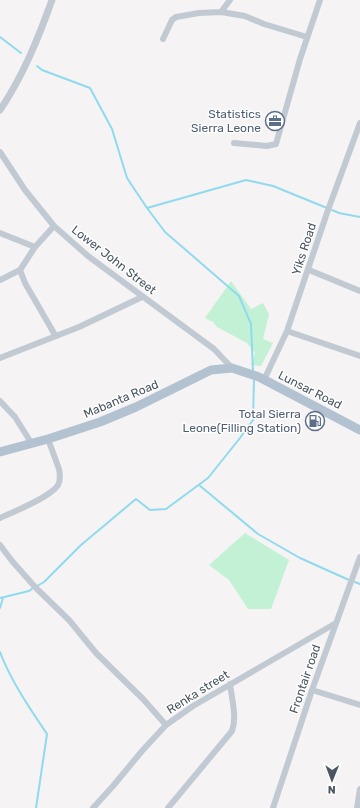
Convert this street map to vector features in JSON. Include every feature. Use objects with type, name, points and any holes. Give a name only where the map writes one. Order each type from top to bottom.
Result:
[{"type":"main road","name":"Mabanta Road","points":[[0,452],[32,444],[100,422],[212,370],[232,368],[248,373]]},
{"type":"main road","name":"Lunsar Road","points":[[248,373],[360,430]]},
{"type":"street","points":[[0,110],[23,72],[52,0]]},
{"type":"street","points":[[222,12],[230,0]]},
{"type":"street","points":[[234,143],[267,146],[276,144],[300,59],[320,0]]},
{"type":"street","points":[[163,38],[170,23],[176,17],[199,13],[222,12],[245,16],[264,24],[307,37]]},
{"type":"street","name":"Yiks Road","points":[[262,379],[287,331],[309,270],[328,210],[360,123]]},
{"type":"street","name":"Lower John Street","points":[[0,152],[25,190],[54,226],[88,256],[142,298],[200,338],[232,368]]},
{"type":"street","points":[[0,280],[20,270],[35,247],[54,226]]},
{"type":"street","points":[[0,233],[35,247]]},
{"type":"street","points":[[20,270],[55,336]]},
{"type":"street","points":[[309,270],[360,291]]},
{"type":"street","points":[[0,358],[79,327],[142,298]]},
{"type":"street","points":[[287,331],[360,356]]},
{"type":"street","points":[[0,401],[15,417],[32,444]]},
{"type":"street","points":[[0,518],[28,506],[54,489],[58,484],[60,474],[59,469],[48,439]]},
{"type":"street","points":[[0,545],[35,587],[69,620],[96,653],[143,699],[166,725]]},
{"type":"street","name":"Frontair road","points":[[273,808],[312,690],[360,557]]},
{"type":"street","name":"Renka street","points":[[94,808],[166,725],[193,706],[336,623]]},
{"type":"street","points":[[168,808],[232,731],[235,724],[230,684]]},
{"type":"street","points":[[312,690],[360,706]]},
{"type":"street","points":[[357,808],[360,789]]},
{"type":"green space","points":[[231,281],[251,309],[263,303],[269,314],[263,339],[273,343],[261,366],[251,365],[255,353],[247,343],[217,327],[213,322],[205,318]]},
{"type":"green space","points":[[245,533],[289,560],[271,609],[248,609],[229,580],[209,565]]},
{"type":"waterway","points":[[0,37],[21,53]]},
{"type":"waterway","points":[[37,66],[42,70],[90,88],[112,129],[127,178],[147,208],[165,232],[239,296],[251,324],[253,372]]},
{"type":"waterway","points":[[147,208],[246,180],[273,186],[327,208]]},
{"type":"waterway","points":[[332,210],[339,213],[360,217]]},
{"type":"waterway","points":[[37,586],[44,582],[81,545],[136,499],[150,510],[166,509],[208,478],[253,420],[254,379]]},
{"type":"waterway","points":[[199,485],[258,534],[300,558],[349,580]]},
{"type":"waterway","points":[[355,582],[360,584]]},
{"type":"waterway","points":[[0,598],[29,591],[33,588]]},
{"type":"waterway","points":[[0,608],[3,598]]},
{"type":"waterway","points":[[0,652],[15,684],[47,734],[36,808]]},
{"type":"place","name":"Statistics Sierra Leone","points":[[275,121]]},
{"type":"place","name":"Total Sierra Leone(Filling Station)","points":[[315,421]]}]
